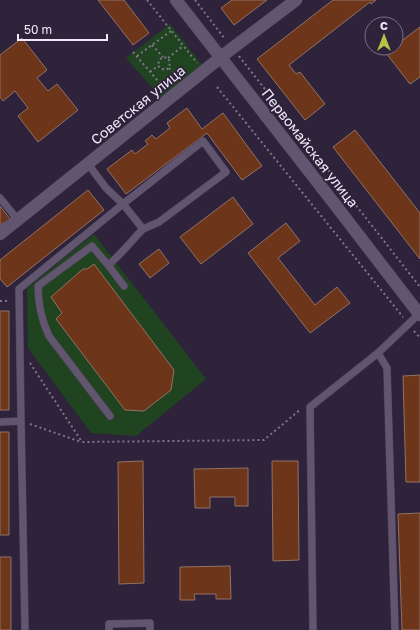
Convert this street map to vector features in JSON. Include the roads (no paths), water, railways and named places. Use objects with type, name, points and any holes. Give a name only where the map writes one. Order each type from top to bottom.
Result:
[{"type":"street","name":"Первомайская улица","points":[[176,0],[334,202],[419,314]]},
{"type":"street","name":"Советская улица","points":[[0,234],[296,0]]},
{"type":"lane","points":[[25,630],[19,289],[203,141],[226,172],[159,222],[143,229],[132,239],[120,255],[108,265]]},
{"type":"lane","points":[[88,164],[106,188],[123,204],[143,229]]},
{"type":"lane","points":[[0,198],[18,220]]},
{"type":"lane","points":[[110,416],[49,336],[44,326],[38,301],[38,286],[92,246],[124,286]]},
{"type":"lane","points":[[313,630],[310,407],[378,354],[419,314]]},
{"type":"lane","points":[[378,354],[387,368],[395,630]]},
{"type":"lane","points":[[0,422],[21,421]]},
{"type":"lane","points":[[109,630],[109,624],[150,623],[150,630]]}]
